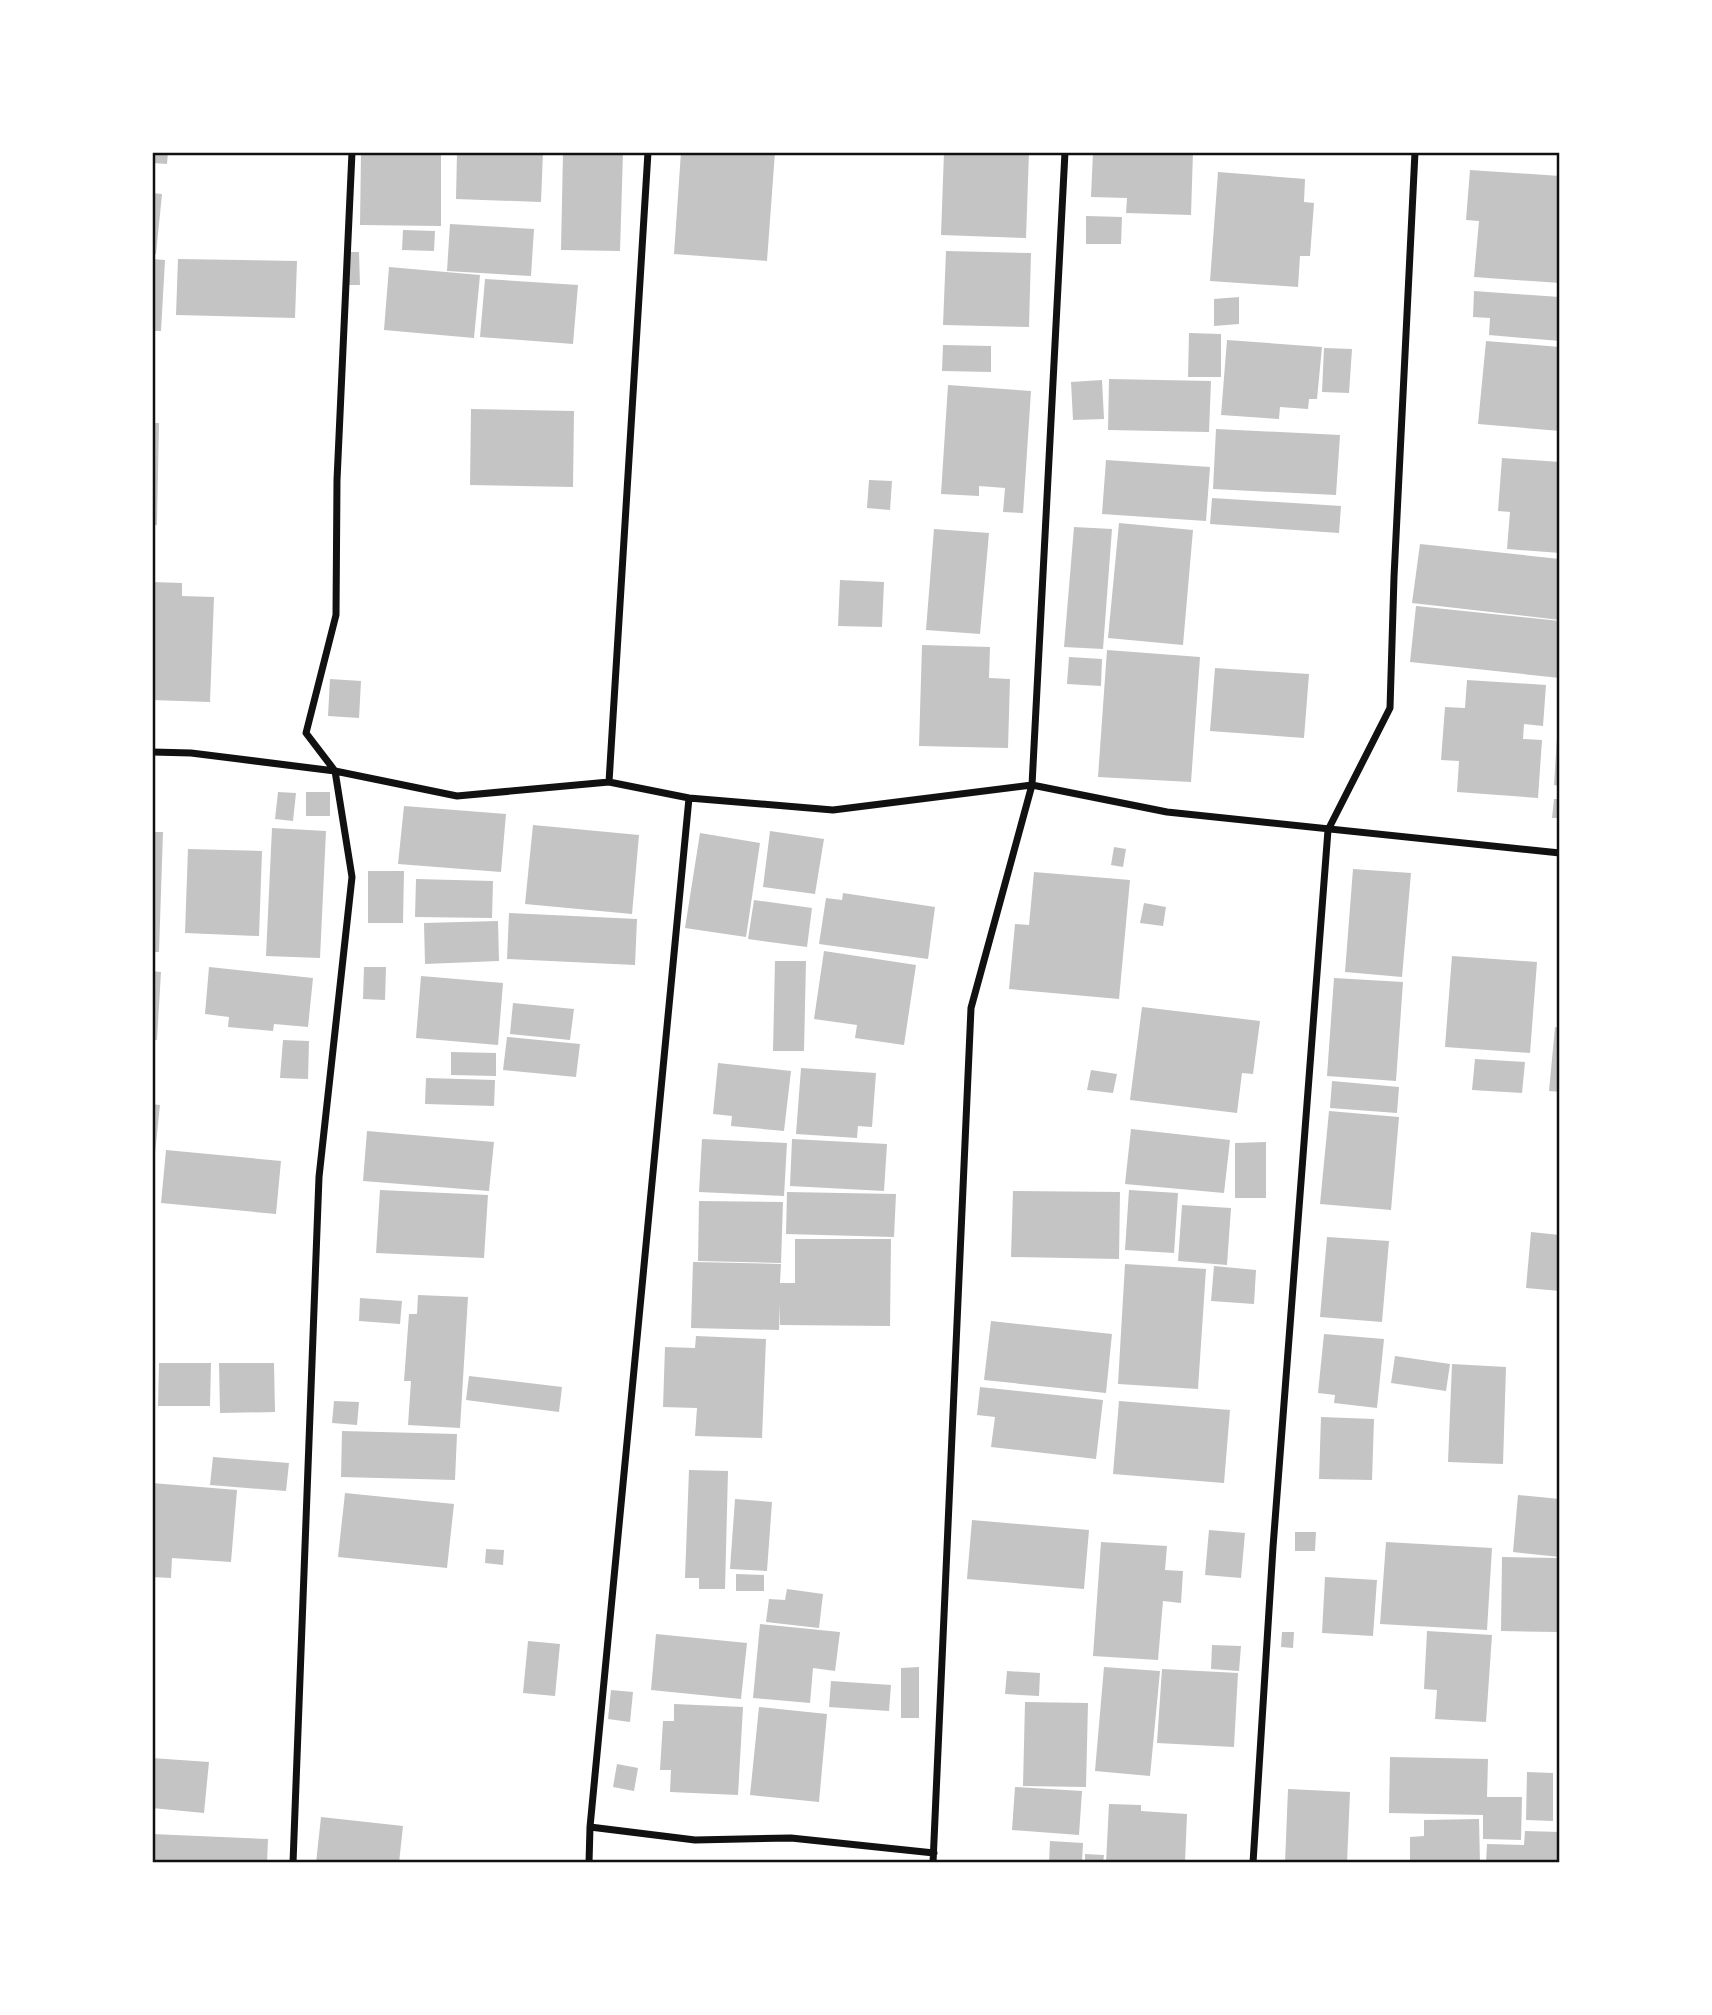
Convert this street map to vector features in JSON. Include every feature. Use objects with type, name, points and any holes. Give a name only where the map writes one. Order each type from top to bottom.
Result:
[{"type":"street","points":[[293,1863],[319,1177],[352,877],[335,771],[306,733],[336,615],[337,480],[352,152]]},
{"type":"street","points":[[609,782],[648,152]]},
{"type":"street","points":[[933,1863],[971,1008],[1032,785],[1065,152]]},
{"type":"street","points":[[1253,1863],[1273,1547],[1328,830],[1390,708],[1415,152]]},
{"type":"street","points":[[152,752],[191,753],[335,771],[457,796],[609,782],[690,798],[833,810],[1032,785],[1167,812],[1560,853]]},
{"type":"street","points":[[589,1863],[590,1827],[690,798]]},
{"type":"street","points":[[590,1827],[695,1840],[791,1838],[934,1853]]},
{"type":"building","points":[[152,152],[168,152],[167,164],[152,163]]},
{"type":"building","points":[[361,152],[441,152],[441,226],[360,225]]},
{"type":"building","points":[[457,152],[543,152],[541,202],[456,199]]},
{"type":"building","points":[[563,152],[623,152],[620,251],[561,250]]},
{"type":"building","points":[[681,152],[775,152],[767,261],[674,254]]},
{"type":"building","points":[[944,152],[1029,152],[1026,238],[941,235]]},
{"type":"building","points":[[1093,152],[1193,152],[1191,215],[1126,213],[1127,198],[1091,197]]},
{"type":"building","points":[[1470,170],[1560,176],[1560,283],[1474,277],[1479,221],[1466,220]]},
{"type":"building","points":[[1218,172],[1305,179],[1304,202],[1314,203],[1310,256],[1300,256],[1298,287],[1210,281]]},
{"type":"building","points":[[152,193],[162,194],[156,254],[152,254]]},
{"type":"building","points":[[1086,216],[1122,217],[1121,244],[1086,244]]},
{"type":"building","points":[[450,224],[534,229],[531,276],[447,271]]},
{"type":"building","points":[[403,230],[435,231],[434,251],[402,250]]},
{"type":"building","points":[[946,251],[1031,253],[1029,327],[943,325]]},
{"type":"building","points":[[344,252],[359,252],[360,285],[345,285]]},
{"type":"building","points":[[152,259],[165,260],[161,331],[152,331]]},
{"type":"building","points":[[178,259],[297,261],[295,318],[176,315]]},
{"type":"building","points":[[389,267],[480,275],[474,338],[384,330]]},
{"type":"building","points":[[485,279],[578,285],[573,344],[480,337]]},
{"type":"building","points":[[1474,291],[1560,297],[1560,341],[1489,335],[1490,318],[1473,317]]},
{"type":"building","points":[[1239,297],[1239,324],[1214,326],[1214,299]]},
{"type":"building","points":[[1189,333],[1221,334],[1221,377],[1188,377]]},
{"type":"building","points":[[1227,340],[1322,347],[1317,399],[1309,399],[1308,409],[1280,407],[1279,419],[1221,415]]},
{"type":"building","points":[[1486,341],[1560,347],[1560,431],[1478,424]]},
{"type":"building","points":[[943,345],[991,346],[991,372],[942,371]]},
{"type":"building","points":[[1324,348],[1352,349],[1349,393],[1322,392]]},
{"type":"building","points":[[1109,379],[1211,381],[1209,432],[1108,430]]},
{"type":"building","points":[[1102,380],[1104,419],[1073,420],[1071,382]]},
{"type":"building","points":[[948,385],[1031,391],[1023,513],[1003,512],[1005,488],[979,486],[979,496],[941,494]]},
{"type":"building","points":[[471,409],[574,411],[573,487],[470,485]]},
{"type":"building","points":[[152,423],[159,423],[157,525],[152,525]]},
{"type":"building","points":[[1216,429],[1340,435],[1336,495],[1213,489]]},
{"type":"building","points":[[1502,458],[1560,462],[1560,553],[1507,549],[1510,512],[1498,511]]},
{"type":"building","points":[[1106,460],[1210,467],[1206,521],[1102,514]]},
{"type":"building","points":[[869,480],[892,481],[890,510],[867,508]]},
{"type":"building","points":[[1212,498],[1341,506],[1339,533],[1210,524]]},
{"type":"building","points":[[1119,523],[1193,530],[1183,645],[1108,638]]},
{"type":"building","points":[[1074,527],[1112,529],[1103,649],[1064,647]]},
{"type":"building","points":[[934,529],[989,533],[980,634],[926,630]]},
{"type":"building","points":[[1420,544],[1560,559],[1560,620],[1412,603]]},
{"type":"building","points":[[840,580],[884,582],[882,627],[838,626]]},
{"type":"building","points":[[152,582],[182,583],[182,596],[214,597],[210,702],[152,700]]},
{"type":"building","points":[[1416,606],[1560,621],[1560,678],[1410,662]]},
{"type":"building","points":[[922,645],[990,647],[989,678],[1010,679],[1008,748],[919,746]]},
{"type":"building","points":[[1107,650],[1200,657],[1191,782],[1098,777]]},
{"type":"building","points":[[1069,657],[1102,659],[1101,686],[1067,684]]},
{"type":"building","points":[[1215,668],[1309,674],[1304,738],[1210,731]]},
{"type":"building","points":[[330,679],[361,681],[359,718],[328,716]]},
{"type":"building","points":[[1467,680],[1546,685],[1543,726],[1524,724],[1523,739],[1542,740],[1538,798],[1457,792],[1459,761],[1441,760],[1445,707],[1465,708]]},
{"type":"building","points":[[1560,721],[1560,786],[1554,785]]},
{"type":"building","points":[[278,792],[296,793],[293,821],[275,819]]},
{"type":"building","points":[[306,792],[330,792],[330,816],[306,816]]},
{"type":"building","points":[[1554,799],[1560,799],[1560,818],[1552,818]]},
{"type":"building","points":[[404,806],[506,814],[501,872],[398,864]]},
{"type":"building","points":[[533,825],[639,835],[632,914],[525,904]]},
{"type":"building","points":[[272,828],[326,831],[320,958],[266,956]]},
{"type":"building","points":[[770,831],[824,839],[815,894],[763,887]]},
{"type":"building","points":[[152,832],[163,832],[159,952],[152,952]]},
{"type":"building","points":[[700,833],[760,843],[746,937],[685,928]]},
{"type":"building","points":[[1114,847],[1126,849],[1123,867],[1111,865]]},
{"type":"building","points":[[188,849],[262,851],[259,936],[185,933]]},
{"type":"building","points":[[1353,869],[1411,873],[1402,977],[1345,972]]},
{"type":"building","points":[[368,871],[404,871],[403,923],[368,923]]},
{"type":"building","points":[[1034,872],[1130,880],[1119,999],[1009,989],[1015,924],[1029,925]]},
{"type":"building","points":[[416,879],[493,881],[492,918],[415,917]]},
{"type":"building","points":[[843,893],[935,907],[928,959],[819,944],[826,898],[842,900]]},
{"type":"building","points":[[754,900],[812,908],[807,947],[748,939]]},
{"type":"building","points":[[1144,903],[1166,907],[1163,926],[1140,923]]},
{"type":"building","points":[[509,913],[637,919],[635,965],[507,959]]},
{"type":"building","points":[[498,921],[499,961],[425,964],[424,923]]},
{"type":"building","points":[[824,951],[916,965],[904,1045],[855,1038],[857,1025],[814,1019]]},
{"type":"building","points":[[1452,956],[1537,962],[1530,1053],[1445,1047]]},
{"type":"building","points":[[775,961],[806,961],[804,1051],[773,1051]]},
{"type":"building","points":[[209,967],[313,978],[308,1027],[274,1024],[273,1031],[228,1027],[229,1017],[205,1014]]},
{"type":"building","points":[[364,967],[386,967],[385,1000],[363,999]]},
{"type":"building","points":[[152,971],[161,972],[157,1040],[152,1040]]},
{"type":"building","points":[[421,976],[503,983],[498,1045],[416,1038]]},
{"type":"building","points":[[1334,978],[1403,982],[1396,1081],[1327,1076]]},
{"type":"building","points":[[513,1003],[574,1009],[570,1040],[510,1034]]},
{"type":"building","points":[[1142,1007],[1260,1021],[1253,1074],[1242,1073],[1237,1113],[1130,1100]]},
{"type":"building","points":[[1555,1027],[1560,1028],[1560,1092],[1549,1091]]},
{"type":"building","points":[[507,1037],[580,1044],[576,1077],[503,1070]]},
{"type":"building","points":[[283,1040],[309,1041],[308,1079],[280,1078]]},
{"type":"building","points":[[451,1052],[496,1053],[496,1076],[451,1075]]},
{"type":"building","points":[[1475,1059],[1525,1062],[1522,1093],[1472,1090]]},
{"type":"building","points":[[718,1063],[791,1071],[784,1131],[731,1126],[732,1116],[713,1114]]},
{"type":"building","points":[[801,1068],[876,1073],[872,1127],[858,1126],[857,1138],[796,1134]]},
{"type":"building","points":[[1091,1070],[1117,1074],[1113,1093],[1087,1090]]},
{"type":"building","points":[[426,1078],[495,1080],[494,1106],[425,1104]]},
{"type":"building","points":[[1332,1081],[1399,1087],[1397,1113],[1330,1108]]},
{"type":"building","points":[[152,1104],[160,1105],[154,1163],[152,1163]]},
{"type":"building","points":[[1329,1111],[1399,1117],[1391,1210],[1320,1204]]},
{"type":"building","points":[[1131,1129],[1230,1140],[1224,1193],[1125,1184]]},
{"type":"building","points":[[367,1131],[494,1142],[489,1191],[363,1181]]},
{"type":"building","points":[[702,1139],[787,1143],[784,1196],[699,1192]]},
{"type":"building","points":[[792,1139],[887,1144],[884,1191],[790,1186]]},
{"type":"building","points":[[1266,1142],[1266,1198],[1235,1198],[1235,1143]]},
{"type":"building","points":[[166,1150],[281,1161],[276,1214],[161,1203]]},
{"type":"building","points":[[380,1190],[488,1195],[484,1258],[376,1253]]},
{"type":"building","points":[[1129,1190],[1178,1193],[1174,1253],[1125,1250]]},
{"type":"building","points":[[1013,1191],[1120,1192],[1119,1259],[1011,1257]]},
{"type":"building","points":[[787,1192],[896,1194],[894,1237],[786,1234]]},
{"type":"building","points":[[699,1201],[783,1202],[781,1263],[698,1261]]},
{"type":"building","points":[[1182,1205],[1231,1208],[1227,1265],[1178,1261]]},
{"type":"building","points":[[1531,1232],[1560,1235],[1560,1291],[1526,1288]]},
{"type":"building","points":[[1327,1237],[1389,1241],[1382,1322],[1320,1317]]},
{"type":"building","points":[[795,1239],[891,1239],[890,1326],[780,1325],[780,1303],[779,1330],[691,1328],[693,1262],[781,1264],[780,1283],[795,1283]]},
{"type":"building","points":[[1125,1264],[1206,1269],[1198,1389],[1118,1384]]},
{"type":"building","points":[[1214,1266],[1256,1270],[1254,1304],[1211,1301]]},
{"type":"building","points":[[418,1295],[468,1297],[460,1428],[408,1425],[411,1381],[404,1381],[409,1314],[417,1314]]},
{"type":"building","points":[[360,1298],[402,1301],[400,1324],[359,1321]]},
{"type":"building","points":[[991,1321],[1112,1334],[1106,1393],[984,1380]]},
{"type":"building","points":[[1324,1334],[1384,1339],[1377,1408],[1334,1403],[1335,1395],[1318,1393]]},
{"type":"building","points":[[696,1336],[766,1339],[762,1438],[695,1436],[697,1408],[663,1407],[665,1347],[695,1348]]},
{"type":"building","points":[[1395,1356],[1450,1364],[1446,1391],[1391,1383]]},
{"type":"building","points":[[159,1363],[211,1363],[210,1406],[158,1406]]},
{"type":"building","points":[[219,1363],[274,1363],[275,1412],[220,1413]]},
{"type":"building","points":[[1452,1364],[1506,1367],[1503,1464],[1448,1462]]},
{"type":"building","points":[[469,1376],[562,1387],[559,1412],[466,1400]]},
{"type":"building","points":[[980,1387],[1103,1400],[1096,1459],[991,1447],[995,1417],[977,1415]]},
{"type":"building","points":[[334,1401],[359,1402],[357,1425],[332,1423]]},
{"type":"building","points":[[1119,1401],[1230,1410],[1224,1483],[1113,1474]]},
{"type":"building","points":[[1321,1417],[1374,1419],[1372,1480],[1319,1479]]},
{"type":"building","points":[[342,1431],[457,1434],[455,1480],[341,1477]]},
{"type":"building","points":[[213,1457],[289,1463],[286,1491],[210,1485]]},
{"type":"building","points":[[689,1470],[728,1471],[725,1589],[699,1589],[699,1578],[685,1578]]},
{"type":"building","points":[[152,1483],[237,1490],[231,1562],[172,1558],[171,1578],[152,1577]]},
{"type":"building","points":[[345,1493],[454,1504],[447,1568],[338,1557]]},
{"type":"building","points":[[1518,1495],[1560,1499],[1560,1557],[1513,1552]]},
{"type":"building","points":[[735,1499],[772,1502],[767,1571],[730,1569]]},
{"type":"building","points":[[972,1520],[1089,1530],[1084,1589],[967,1579]]},
{"type":"building","points":[[1209,1530],[1245,1533],[1241,1578],[1205,1575]]},
{"type":"building","points":[[1295,1532],[1316,1532],[1315,1551],[1295,1551]]},
{"type":"building","points":[[1101,1542],[1167,1546],[1165,1570],[1183,1571],[1181,1603],[1163,1601],[1158,1660],[1093,1656]]},
{"type":"building","points":[[1386,1542],[1492,1548],[1487,1630],[1380,1624]]},
{"type":"building","points":[[486,1549],[504,1550],[503,1565],[485,1563]]},
{"type":"building","points":[[1502,1557],[1559,1558],[1557,1632],[1501,1631]]},
{"type":"building","points":[[736,1574],[764,1575],[764,1591],[736,1591]]},
{"type":"building","points":[[1325,1577],[1377,1580],[1373,1636],[1322,1633]]},
{"type":"building","points":[[787,1589],[823,1594],[819,1628],[766,1622],[769,1599],[785,1600]]},
{"type":"building","points":[[760,1624],[840,1632],[835,1671],[813,1668],[810,1703],[753,1698]]},
{"type":"building","points":[[1427,1631],[1492,1635],[1486,1722],[1435,1719],[1437,1690],[1424,1689]]},
{"type":"building","points":[[1282,1632],[1294,1632],[1293,1648],[1281,1647]]},
{"type":"building","points":[[656,1634],[747,1643],[741,1699],[651,1690]]},
{"type":"building","points":[[528,1641],[560,1644],[555,1696],[523,1693]]},
{"type":"building","points":[[1212,1645],[1241,1646],[1239,1671],[1211,1669]]},
{"type":"building","points":[[919,1667],[919,1718],[901,1718],[901,1668]]},
{"type":"building","points":[[1104,1667],[1160,1671],[1150,1776],[1095,1771]]},
{"type":"building","points":[[1162,1669],[1238,1673],[1234,1747],[1157,1743]]},
{"type":"building","points":[[1007,1671],[1040,1673],[1039,1696],[1005,1694]]},
{"type":"building","points":[[831,1681],[891,1685],[889,1711],[829,1707]]},
{"type":"building","points":[[611,1690],[633,1692],[630,1722],[608,1719]]},
{"type":"building","points":[[1025,1702],[1088,1703],[1086,1787],[1023,1786]]},
{"type":"building","points":[[674,1704],[743,1707],[738,1795],[670,1792],[671,1770],[660,1770],[663,1721],[674,1721]]},
{"type":"building","points":[[759,1707],[827,1714],[819,1802],[750,1795]]},
{"type":"building","points":[[1390,1757],[1488,1759],[1487,1797],[1522,1797],[1521,1840],[1483,1839],[1483,1815],[1389,1813]]},
{"type":"building","points":[[152,1758],[209,1762],[204,1813],[152,1808]]},
{"type":"building","points":[[617,1764],[638,1768],[634,1791],[613,1787]]},
{"type":"building","points":[[1527,1772],[1553,1773],[1553,1821],[1526,1820]]},
{"type":"building","points":[[1015,1787],[1082,1791],[1079,1835],[1012,1830]]},
{"type":"building","points":[[1288,1789],[1350,1792],[1347,1863],[1285,1863]]},
{"type":"building","points":[[1109,1804],[1141,1805],[1141,1811],[1187,1814],[1185,1863],[1106,1863]]},
{"type":"building","points":[[321,1817],[403,1826],[399,1863],[316,1863]]},
{"type":"building","points":[[1479,1819],[1480,1863],[1410,1863],[1410,1837],[1424,1836],[1424,1820]]},
{"type":"building","points":[[1525,1831],[1560,1832],[1560,1863],[1486,1863],[1487,1844],[1524,1845]]},
{"type":"building","points":[[152,1834],[268,1839],[267,1863],[152,1863]]},
{"type":"building","points":[[1050,1841],[1083,1843],[1082,1863],[1049,1863]]},
{"type":"building","points":[[1085,1854],[1104,1855],[1103,1863],[1085,1863]]}]
